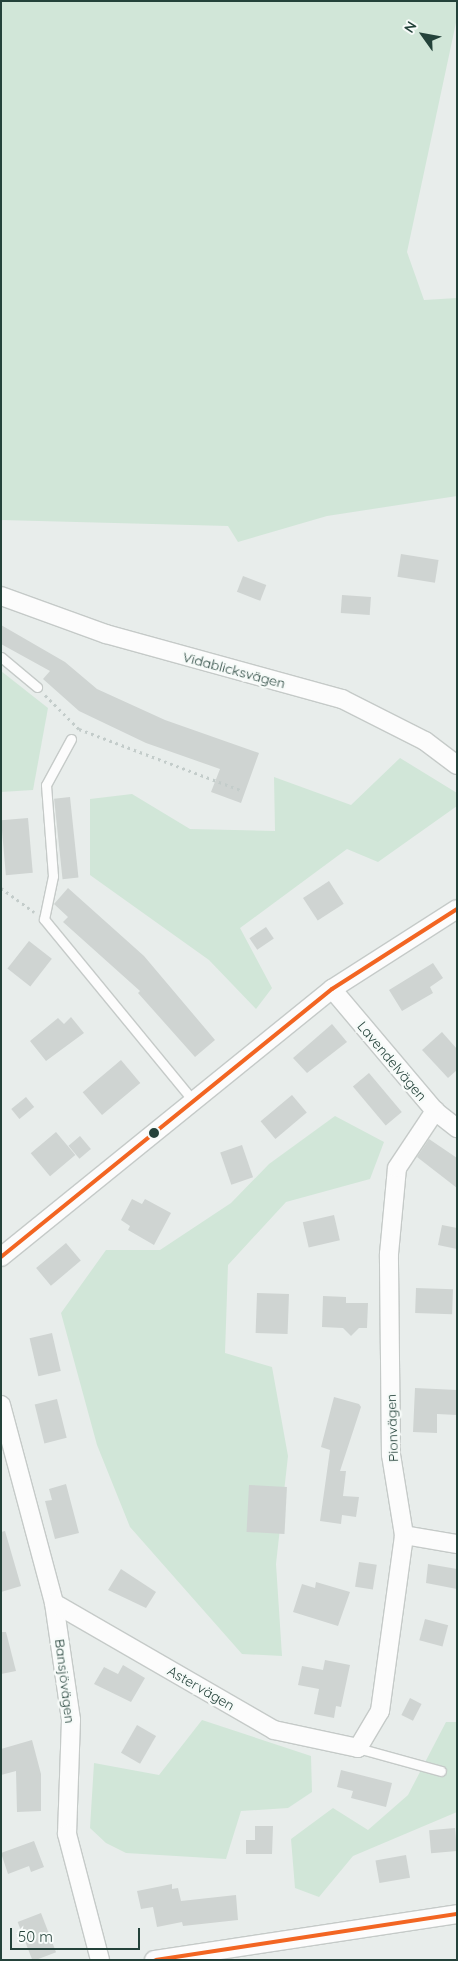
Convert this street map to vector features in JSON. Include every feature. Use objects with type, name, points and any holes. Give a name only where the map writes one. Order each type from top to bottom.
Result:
[{"type":"street","name":"Vidablicksvägen","points":[[1,596],[106,634],[342,699],[425,742],[457,765]]},
{"type":"street","points":[[1,1257],[192,1099],[332,989],[457,909]]},
{"type":"street","name":"Lavendelvägen","points":[[332,989],[435,1111],[457,1128]]},
{"type":"street","name":"Pionvägen","points":[[358,1748],[380,1711],[404,1536],[391,1455],[389,1254],[397,1168],[435,1111]]},
{"type":"street","name":"Bansjövägen","points":[[1,1405],[54,1603],[71,1720],[67,1834],[100,1960]]},
{"type":"street","points":[[404,1536],[457,1544]]},
{"type":"street","name":"Astervägen","points":[[54,1603],[274,1730],[358,1748]]},
{"type":"street","points":[[154,1960],[457,1914]]},
{"type":"lane","points":[[1,657],[37,687]]},
{"type":"lane","points":[[71,740],[46,785],[53,876],[44,919],[192,1099]]},
{"type":"lane","points":[[358,1748],[441,1771]]},
{"type":"path","points":[[37,687],[79,729],[243,791]]},
{"type":"path","points":[[1,888],[44,919]]},
{"type":"green space","points":[[1,1],[457,1],[457,18],[407,252],[424,300],[457,298],[457,496],[327,516],[238,542],[228,526],[1,520]]},
{"type":"green space","points":[[1,671],[48,708],[33,790],[1,792]]},
{"type":"green space","points":[[400,758],[457,793],[457,806],[378,862],[347,849],[240,928],[272,988],[256,1009],[209,960],[90,875],[90,799],[132,794],[190,829],[275,831],[274,777],[351,805]]},
{"type":"green space","points":[[335,1116],[384,1142],[370,1179],[286,1202],[228,1265],[225,1353],[272,1367],[288,1456],[276,1564],[282,1656],[242,1654],[130,1527],[97,1445],[61,1313],[106,1250],[160,1250],[231,1203],[269,1164]]},
{"type":"green space","points":[[202,1720],[311,1756],[312,1792],[288,1808],[241,1811],[226,1859],[126,1853],[106,1843],[90,1828],[94,1763],[159,1775]]},
{"type":"green space","points":[[446,1722],[457,1722],[457,1812],[353,1856],[319,1897],[295,1888],[291,1839],[333,1808],[368,1830],[408,1795]]},
{"type":"building","points":[[401,554],[439,560],[435,583],[397,577]]},
{"type":"building","points":[[243,576],[266,585],[260,601],[237,592]]},
{"type":"building","points":[[342,595],[371,597],[370,615],[341,613]]},
{"type":"building","points":[[1,625],[65,662],[97,689],[165,720],[259,753],[241,803],[211,792],[220,769],[146,743],[79,711],[43,679],[50,671],[1,644]]},
{"type":"building","points":[[70,797],[78,878],[63,879],[54,799]]},
{"type":"building","points":[[28,818],[33,873],[6,875],[1,820]]},
{"type":"building","points":[[329,881],[344,904],[318,921],[303,898]]},
{"type":"building","points":[[68,888],[144,956],[215,1040],[195,1057],[138,993],[140,991],[63,922],[68,917],[54,904]]},
{"type":"building","points":[[266,927],[274,939],[257,950],[249,938]]},
{"type":"building","points":[[29,941],[52,959],[30,986],[7,969]]},
{"type":"building","points":[[433,963],[443,978],[430,987],[433,993],[402,1011],[389,990]]},
{"type":"building","points":[[71,1017],[84,1033],[46,1061],[30,1041],[58,1018],[64,1024]]},
{"type":"building","points":[[332,1024],[347,1042],[307,1073],[293,1058]]},
{"type":"building","points":[[442,1032],[457,1049],[457,1070],[448,1078],[422,1050]]},
{"type":"building","points":[[121,1060],[140,1083],[102,1115],[83,1092]]},
{"type":"building","points":[[369,1073],[402,1112],[386,1126],[353,1086]]},
{"type":"building","points":[[292,1095],[307,1113],[275,1139],[261,1121]]},
{"type":"building","points":[[26,1097],[34,1107],[19,1119],[11,1109]]},
{"type":"building","points":[[56,1132],[75,1155],[50,1176],[31,1153]]},
{"type":"building","points":[[80,1136],[91,1149],[79,1159],[69,1146]]},
{"type":"building","points":[[429,1139],[457,1158],[457,1188],[417,1157]]},
{"type":"building","points":[[242,1145],[253,1177],[231,1185],[220,1152]]},
{"type":"building","points":[[132,1199],[142,1204],[145,1199],[171,1213],[154,1245],[128,1230],[130,1226],[121,1220]]},
{"type":"building","points":[[334,1215],[340,1240],[309,1248],[303,1222]]},
{"type":"building","points":[[442,1225],[457,1228],[457,1249],[438,1245]]},
{"type":"building","points":[[66,1243],[81,1261],[51,1286],[36,1268]]},
{"type":"building","points":[[416,1288],[453,1289],[452,1314],[415,1313]]},
{"type":"building","points":[[257,1293],[289,1294],[288,1334],[256,1333]]},
{"type":"building","points":[[323,1296],[346,1297],[346,1303],[368,1303],[367,1328],[359,1328],[351,1336],[343,1328],[322,1327]]},
{"type":"building","points":[[52,1333],[61,1371],[38,1376],[30,1338]]},
{"type":"building","points":[[415,1388],[457,1390],[457,1415],[437,1414],[437,1433],[413,1432]]},
{"type":"building","points":[[334,1397],[359,1404],[361,1407],[340,1471],[346,1471],[343,1496],[359,1497],[356,1517],[342,1515],[341,1524],[320,1521],[330,1450],[321,1447]]},
{"type":"building","points":[[57,1399],[67,1438],[44,1443],[35,1405]]},
{"type":"building","points":[[66,1484],[79,1533],[55,1539],[45,1501],[52,1500],[49,1489]]},
{"type":"building","points":[[249,1485],[287,1487],[284,1534],[247,1532]]},
{"type":"building","points":[[5,1531],[21,1586],[1,1592],[1,1532]]},
{"type":"building","points":[[359,1562],[377,1565],[373,1590],[355,1587]]},
{"type":"building","points":[[428,1564],[457,1569],[457,1589],[426,1583]]},
{"type":"building","points":[[121,1569],[156,1592],[146,1608],[108,1590]]},
{"type":"building","points":[[316,1582],[350,1592],[338,1626],[293,1612],[302,1584],[315,1588]]},
{"type":"building","points":[[425,1619],[448,1625],[442,1646],[419,1640]]},
{"type":"building","points":[[1,1632],[6,1632],[16,1671],[1,1674]]},
{"type":"building","points":[[325,1660],[350,1665],[341,1707],[336,1706],[334,1718],[314,1714],[319,1689],[298,1685],[302,1666],[323,1670]]},
{"type":"building","points":[[123,1665],[145,1678],[131,1702],[94,1684],[104,1667],[118,1674]]},
{"type":"building","points":[[410,1698],[422,1704],[413,1721],[401,1715]]},
{"type":"building","points":[[137,1725],[156,1736],[140,1764],[121,1753]]},
{"type":"building","points":[[32,1740],[41,1774],[41,1811],[17,1812],[16,1771],[1,1775],[1,1749]]},
{"type":"building","points":[[341,1770],[392,1783],[386,1807],[351,1798],[353,1791],[337,1787]]},
{"type":"building","points":[[255,1826],[273,1826],[272,1854],[246,1854],[246,1840],[255,1840]]},
{"type":"building","points":[[455,1828],[457,1851],[431,1853],[429,1830]]},
{"type":"building","points":[[34,1841],[44,1867],[31,1872],[29,1866],[8,1874],[1,1853]]},
{"type":"building","points":[[406,1855],[410,1878],[379,1883],[375,1860]]},
{"type":"building","points":[[172,1884],[172,1889],[178,1888],[181,1901],[236,1895],[238,1920],[183,1926],[182,1922],[157,1927],[153,1907],[141,1909],[137,1891]]},
{"type":"building","points":[[41,1913],[56,1952],[32,1960],[18,1922]]},
{"type":"transit line","points":[[1,1257],[332,989],[457,909]]},
{"type":"transit line","points":[[156,1960],[457,1914]]}]
